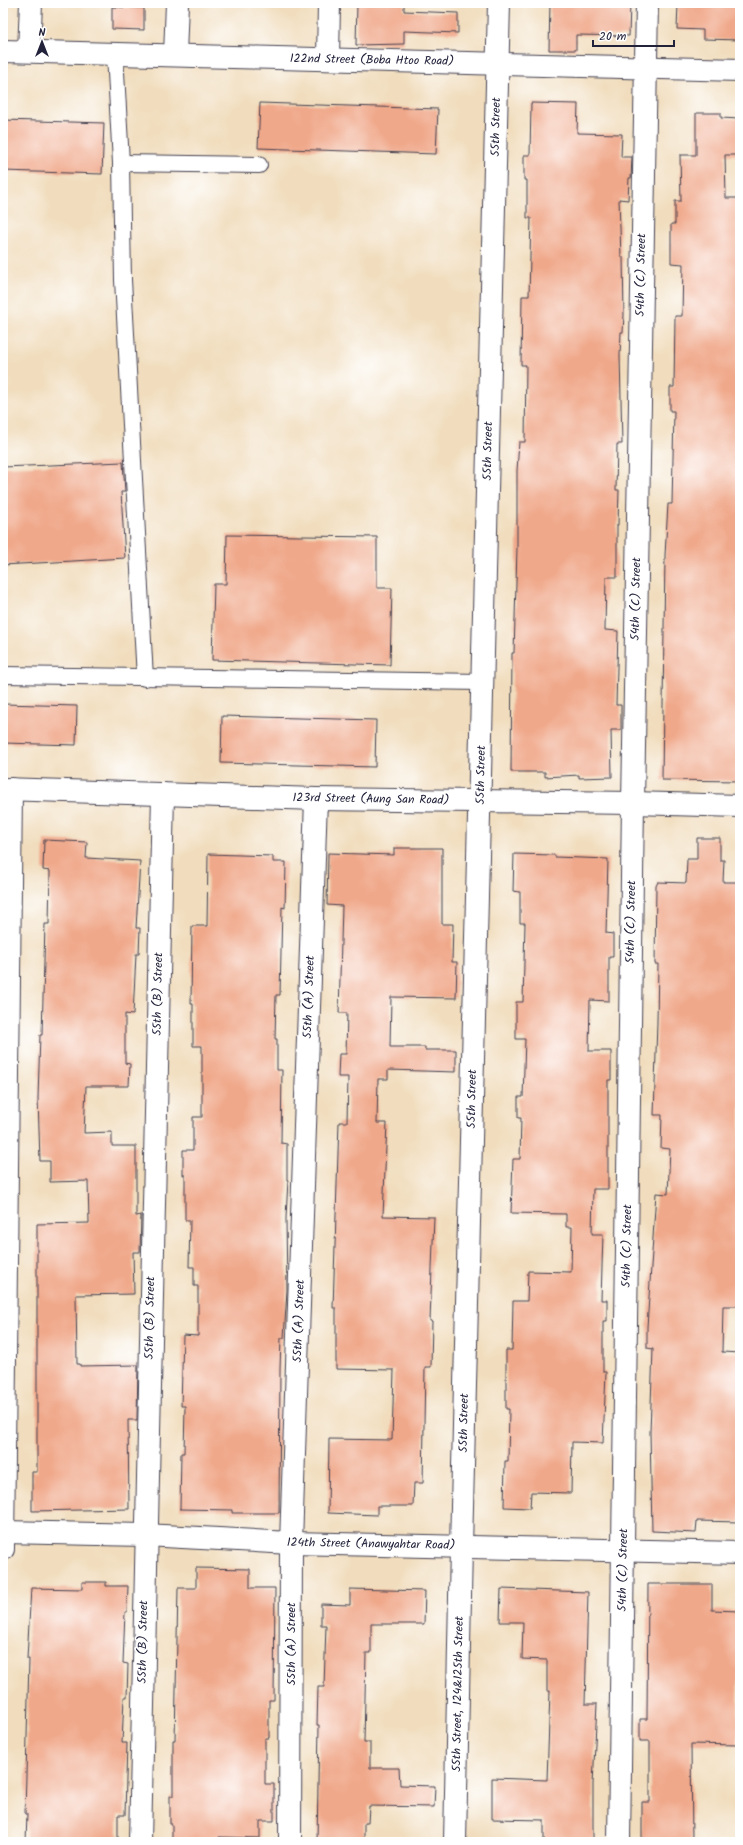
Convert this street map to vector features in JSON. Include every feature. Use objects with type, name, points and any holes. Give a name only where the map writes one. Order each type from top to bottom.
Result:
[{"type":"street","points":[[29,51],[31,3]]},
{"type":"street","points":[[175,55],[177,3]]},
{"type":"street","points":[[328,59],[330,3]]},
{"type":"street","name":"55th Street","points":[[461,1547],[499,3]]},
{"type":"street","name":"54th (C) Street","points":[[619,1842],[633,803],[647,3]]},
{"type":"street","name":"122nd Street (Boba Htoo Road)","points":[[3,51],[740,70]]},
{"type":"street","points":[[3,1548],[7,789]]},
{"type":"street","name":"123rd Street (Aung San Road)","points":[[7,789],[316,799],[633,803],[740,806]]},
{"type":"street","name":"55th (B) Street","points":[[140,1842],[145,1535],[163,794]]},
{"type":"street","name":"55th (A) Street","points":[[290,1842],[291,1543],[316,799]]},
{"type":"street","name":"124th Street (Anawyahtar Road)","points":[[3,1532],[145,1535],[291,1543],[740,1553]]},
{"type":"street","name":"55th Street, 124&125th Street","points":[[455,1842],[461,1547]]},
{"type":"lane","points":[[115,54],[121,163],[123,280],[145,678]]},
{"type":"lane","points":[[121,163],[259,166]]},
{"type":"lane","points":[[3,675],[483,682]]},
{"type":"building","points":[[357,3],[404,3],[404,11],[458,13],[458,33],[404,31],[404,44],[356,45]]},
{"type":"building","points":[[550,3],[630,3],[629,36],[576,35],[576,50],[549,50]]},
{"type":"building","points":[[678,3],[740,3],[740,40],[703,39],[703,30],[677,29]]},
{"type":"building","points":[[112,7],[144,8],[144,30],[112,29]]},
{"type":"building","points":[[260,103],[438,109],[436,154],[258,148]]},
{"type":"building","points":[[531,103],[578,104],[577,133],[622,134],[621,157],[632,157],[628,200],[619,199],[621,257],[623,257],[624,315],[623,332],[621,332],[620,355],[622,444],[617,444],[616,490],[619,490],[617,577],[606,577],[605,630],[618,631],[616,705],[621,705],[621,730],[611,730],[612,777],[579,778],[579,775],[545,777],[545,772],[511,772],[512,653],[514,653],[517,548],[517,471],[519,442],[525,442],[526,365],[521,365],[522,296],[529,296],[531,218],[527,218],[527,180],[524,180],[524,155],[530,155]]},
{"type":"building","points":[[696,113],[721,113],[721,118],[740,119],[740,155],[725,155],[726,198],[740,198],[740,781],[662,780],[665,555],[668,504],[672,504],[674,411],[670,411],[670,387],[674,387],[675,316],[682,316],[683,264],[671,263],[671,224],[675,224],[675,201],[681,201],[680,155],[696,155]]},
{"type":"building","points":[[3,120],[104,123],[102,174],[3,171]]},
{"type":"building","points":[[123,462],[125,492],[121,492],[125,558],[3,565],[3,467]]},
{"type":"building","points":[[227,535],[377,537],[377,588],[392,588],[390,665],[212,660],[214,584],[226,584]]},
{"type":"building","points":[[3,704],[77,706],[76,745],[3,743]]},
{"type":"building","points":[[222,716],[376,720],[375,767],[221,763]]},
{"type":"building","points":[[697,838],[720,838],[720,860],[724,860],[723,882],[740,882],[740,1306],[723,1306],[722,1352],[740,1353],[740,1522],[697,1521],[696,1533],[652,1531],[650,1432],[653,1349],[647,1348],[647,1327],[656,1193],[668,1194],[670,1149],[661,1148],[662,1115],[654,1115],[658,964],[655,964],[656,886],[658,882],[686,883],[687,859],[697,859]]},
{"type":"building","points":[[44,840],[87,842],[86,858],[140,861],[136,928],[140,928],[139,954],[136,954],[133,1015],[125,1014],[125,1063],[130,1064],[129,1086],[86,1086],[84,1133],[112,1132],[112,1146],[136,1146],[136,1216],[141,1215],[140,1252],[133,1252],[134,1294],[76,1295],[77,1364],[80,1364],[80,1366],[138,1365],[137,1420],[128,1420],[129,1509],[32,1511],[32,1472],[37,1472],[37,1224],[89,1223],[88,1181],[50,1182],[50,1161],[40,1161],[38,1098],[40,1035],[42,1035],[45,924],[49,924],[50,871],[43,870]]},
{"type":"building","points":[[394,848],[442,848],[442,924],[453,924],[452,962],[457,962],[456,998],[391,997],[390,1047],[425,1047],[425,1050],[456,1050],[456,1072],[388,1070],[388,1079],[378,1079],[377,1123],[387,1123],[383,1216],[434,1217],[430,1321],[432,1321],[431,1367],[425,1367],[423,1483],[414,1483],[413,1506],[377,1506],[377,1515],[328,1513],[329,1439],[392,1440],[394,1370],[336,1369],[336,1308],[333,1308],[339,1122],[347,1122],[348,1077],[338,1077],[339,1054],[346,1054],[347,1013],[339,1013],[342,906],[327,905],[328,853],[394,855]]},
{"type":"building","points":[[208,854],[273,856],[273,862],[286,862],[285,908],[282,907],[280,995],[276,995],[275,1039],[277,1039],[277,1070],[282,1070],[281,1143],[287,1144],[288,1180],[286,1218],[287,1290],[284,1338],[281,1338],[280,1369],[279,1513],[232,1513],[232,1510],[180,1509],[181,1453],[184,1453],[185,1406],[181,1406],[183,1335],[198,1336],[198,1286],[194,1286],[194,1267],[189,1267],[190,1220],[185,1220],[185,1175],[183,1175],[183,1150],[193,1150],[193,1117],[202,1117],[202,1046],[193,1046],[193,1004],[191,1004],[192,926],[207,926]]},
{"type":"building","points":[[514,854],[608,859],[606,933],[613,934],[613,957],[609,957],[609,1001],[590,1000],[589,1051],[611,1051],[611,1080],[608,1080],[608,1189],[593,1189],[592,1234],[603,1234],[601,1300],[607,1300],[607,1321],[603,1321],[603,1372],[606,1372],[603,1443],[572,1442],[571,1493],[531,1492],[530,1508],[504,1507],[505,1461],[508,1461],[509,1409],[506,1409],[506,1350],[512,1350],[513,1301],[527,1301],[528,1271],[571,1272],[572,1227],[566,1227],[566,1214],[511,1213],[513,1159],[520,1159],[521,1118],[518,1118],[518,1097],[523,1097],[525,1039],[516,1039],[516,1002],[523,1002],[525,923],[520,923],[520,892],[513,891]]},
{"type":"building","points":[[196,1568],[250,1569],[250,1588],[275,1588],[274,1700],[269,1700],[269,1738],[265,1738],[265,1784],[274,1784],[274,1821],[260,1821],[260,1838],[219,1837],[219,1842],[172,1842],[172,1824],[170,1824],[170,1796],[173,1796],[173,1740],[175,1740],[178,1588],[196,1588]]},
{"type":"building","points":[[82,1582],[106,1582],[106,1586],[128,1586],[127,1612],[125,1612],[123,1663],[128,1664],[127,1697],[124,1697],[122,1743],[127,1743],[125,1815],[118,1815],[118,1842],[75,1840],[75,1842],[26,1842],[27,1814],[25,1814],[29,1659],[27,1659],[31,1588],[82,1589]]},
{"type":"building","points":[[648,1584],[712,1584],[712,1610],[739,1611],[738,1745],[691,1744],[692,1842],[642,1842],[642,1802],[650,1802],[650,1741],[640,1741],[640,1719],[647,1719]]},
{"type":"building","points":[[350,1589],[425,1591],[424,1624],[371,1624],[371,1653],[366,1653],[364,1742],[370,1742],[370,1768],[399,1768],[400,1785],[435,1786],[434,1807],[369,1806],[368,1823],[364,1823],[364,1842],[317,1842],[319,1725],[317,1725],[318,1687],[324,1687],[326,1625],[321,1625],[321,1604],[350,1605]]},
{"type":"building","points":[[501,1589],[588,1592],[585,1704],[597,1704],[593,1784],[593,1842],[544,1842],[544,1820],[492,1819],[492,1778],[547,1780],[550,1691],[547,1691],[547,1660],[522,1659],[523,1622],[500,1622]]}]
